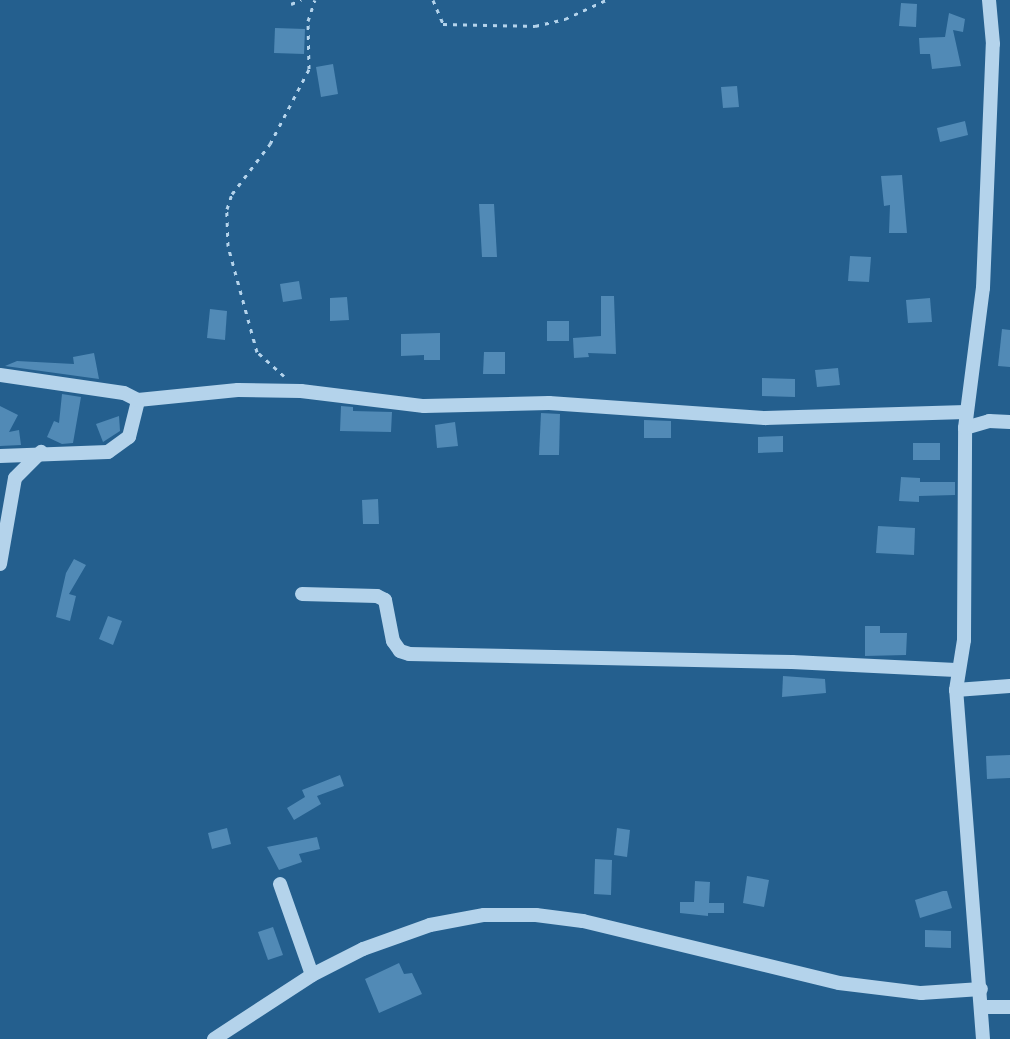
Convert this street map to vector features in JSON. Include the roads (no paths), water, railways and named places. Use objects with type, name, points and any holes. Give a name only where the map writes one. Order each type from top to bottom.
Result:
[{"type":"street","points":[[983,1039],[956,670],[964,640],[966,412],[983,288],[993,44],[989,0]]},
{"type":"street","points":[[0,375],[124,393],[138,400],[238,390],[301,391],[424,406],[549,403],[765,418],[966,412]]},
{"type":"street","points":[[0,456],[41,452],[108,452],[129,437],[138,400]]},
{"type":"street","points":[[965,428],[989,421],[1010,422]]},
{"type":"street","points":[[0,564],[15,478],[41,452]]},
{"type":"street","points":[[302,594],[377,596],[385,600],[393,641],[400,651],[409,654],[792,662],[956,670]]},
{"type":"street","points":[[956,690],[1010,686]]},
{"type":"street","points":[[280,884],[312,975]]},
{"type":"street","points":[[214,1039],[312,975],[363,949],[430,925],[484,915],[536,915],[583,921],[839,983],[921,993],[981,989]]},
{"type":"street","points":[[982,1007],[1010,1007]]}]
